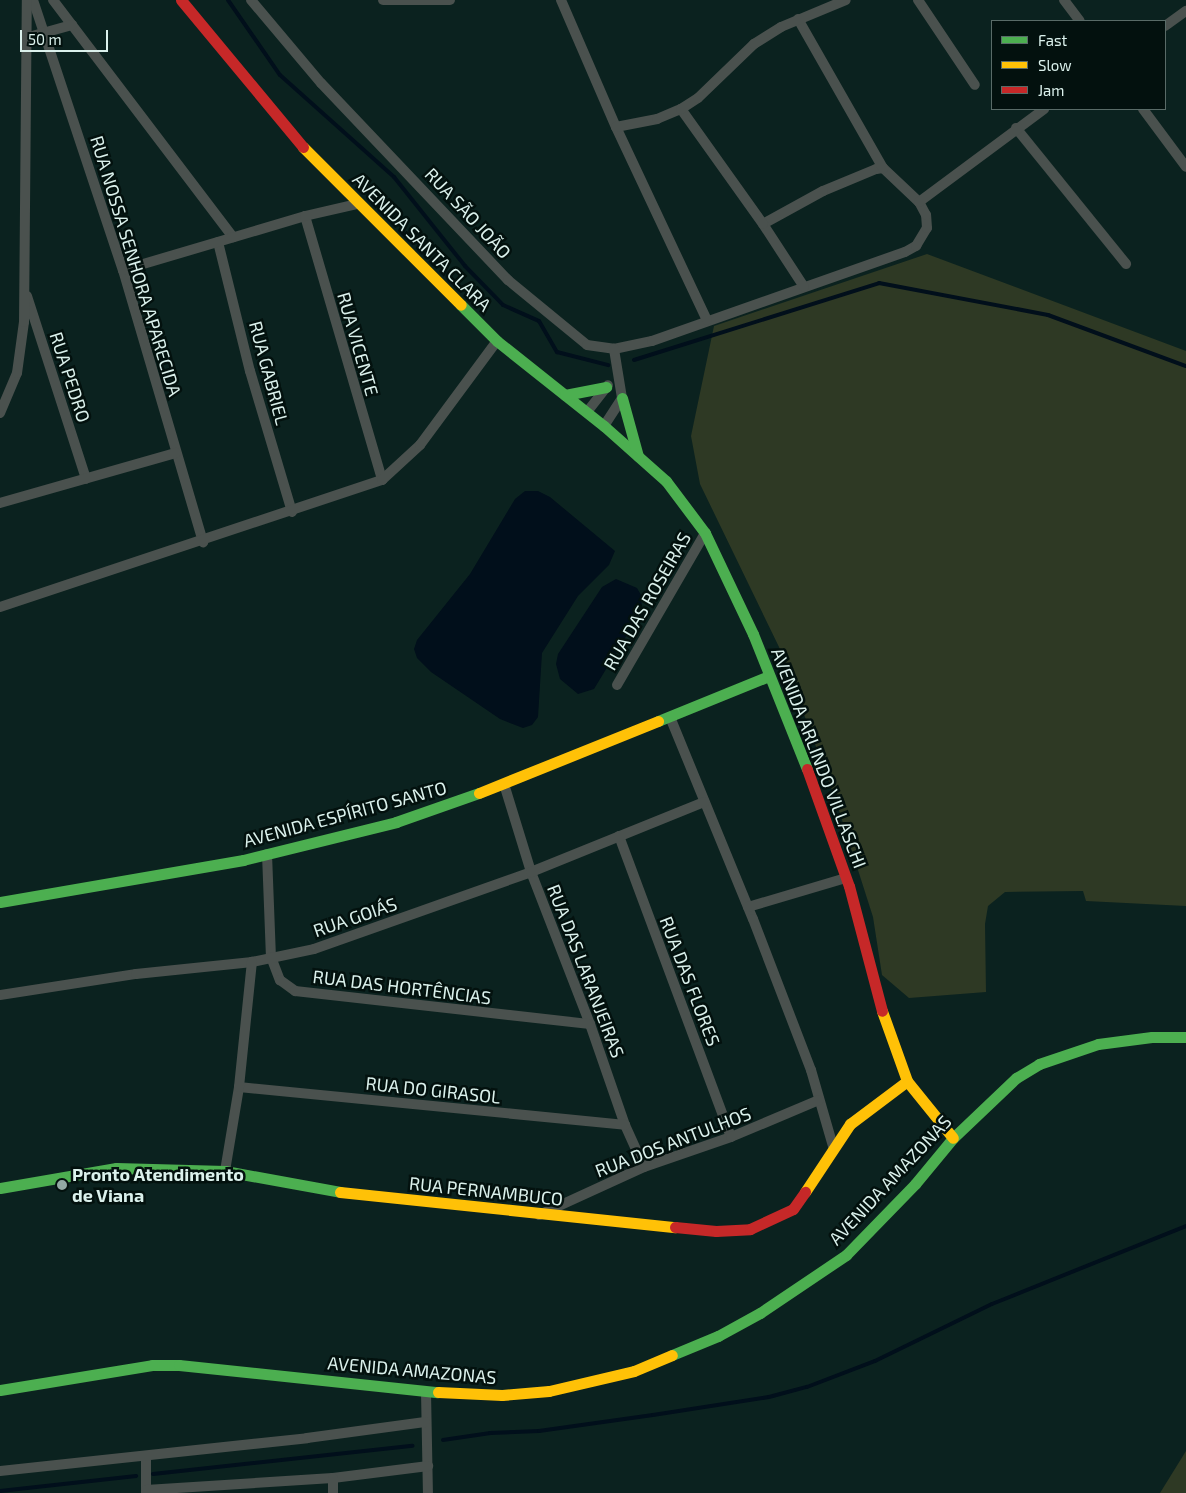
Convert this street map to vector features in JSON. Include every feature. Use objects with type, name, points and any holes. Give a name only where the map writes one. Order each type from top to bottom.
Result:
[{"type":"street","points":[[0,414],[17,373],[22,347],[27,0]]},
{"type":"street","name":"RUA NOSSA SENHORA APARECIDA","points":[[33,0],[123,270],[203,542]]},
{"type":"street","points":[[53,0],[233,237]]},
{"type":"street","name":"RUA SÃO JOÃO","points":[[251,0],[321,84],[508,280],[587,345],[614,349],[652,341],[916,246],[927,228],[926,215],[919,202]]},
{"type":"street","points":[[383,0],[450,0]]},
{"type":"street","points":[[561,0],[616,127],[707,320]]},
{"type":"street","points":[[616,127],[658,119],[681,109],[698,98],[754,44],[798,19],[846,0]]},
{"type":"street","points":[[918,0],[975,85]]},
{"type":"street","points":[[1064,0],[1079,20]]},
{"type":"street","name":"AVENIDA SANTA CLARA","points":[[186,2],[290,133],[357,204],[497,341],[604,426],[666,481]]},
{"type":"street","points":[[1166,25],[1186,11]]},
{"type":"street","points":[[798,19],[883,168],[919,202],[1043,110]]},
{"type":"street","points":[[25,38],[45,35],[72,25]]},
{"type":"street","points":[[681,109],[763,224],[804,287]]},
{"type":"street","points":[[1145,110],[1186,167]]},
{"type":"street","points":[[1016,128],[1126,264]]},
{"type":"street","points":[[763,224],[823,191],[883,168]]},
{"type":"street","points":[[123,270],[305,216],[357,204]]},
{"type":"street","name":"RUA VICENTE","points":[[305,216],[382,480]]},
{"type":"street","name":"RUA GABRIEL","points":[[218,242],[250,371],[292,512]]},
{"type":"street","name":"RUA PEDRO","points":[[24,285],[86,479]]},
{"type":"street","points":[[0,607],[203,542],[382,480],[420,445],[497,341]]},
{"type":"street","points":[[614,349],[622,398],[638,457]]},
{"type":"street","points":[[587,412],[606,387],[618,376]]},
{"type":"street","points":[[566,395],[606,387]]},
{"type":"street","points":[[604,426],[622,398]]},
{"type":"street","points":[[0,503],[176,453]]},
{"type":"street","name":"AVENIDA ARLINDO VILLASCHI","points":[[666,481],[705,533],[753,634],[823,808],[846,878],[889,1038],[906,1081],[953,1138]]},
{"type":"street","name":"RUA DAS ROSEIRAS","points":[[617,685],[705,533]]},
{"type":"street","name":"AVENIDA ESPÍRITO SANTO","points":[[0,902],[267,854],[396,822],[504,784],[769,676]]},
{"type":"street","points":[[670,717],[748,907],[820,1100],[833,1146]]},
{"type":"street","name":"RUA DAS LARANJEIRAS","points":[[504,784],[531,872],[590,1024],[624,1124],[644,1167]]},
{"type":"street","name":"RUA GOIÁS","points":[[0,995],[136,974],[252,962],[314,949],[531,872],[704,802]]},
{"type":"street","name":"RUA DAS FLORES","points":[[619,836],[731,1137]]},
{"type":"street","name":"RUA DAS HORTÊNCIAS","points":[[267,854],[271,957],[280,980],[295,991],[590,1024]]},
{"type":"street","points":[[748,907],[846,878]]},
{"type":"street","points":[[225,1171],[239,1087],[252,962]]},
{"type":"street","name":"AVENIDA AMAZONAS","points":[[0,1390],[152,1364],[426,1392],[502,1395],[549,1391],[634,1371],[718,1336],[798,1290],[846,1255],[915,1184],[953,1138],[990,1099],[1039,1064],[1106,1042],[1186,1037]]},
{"type":"street","name":"RUA PERNAMBUCO","points":[[0,1188],[116,1168],[225,1171],[325,1190],[538,1215],[716,1231],[750,1229],[766,1224],[793,1208],[833,1146],[864,1112],[906,1081]]},
{"type":"street","name":"RUA DO GIRASOL","points":[[239,1087],[624,1124]]},
{"type":"street","name":"RUA DOS ANTULHOS","points":[[538,1215],[644,1167],[731,1137],[820,1100]]},
{"type":"street","points":[[426,1392],[425,1422],[428,1493]]},
{"type":"street","points":[[0,1471],[146,1456],[425,1422]]},
{"type":"street","points":[[146,1456],[146,1491],[237,1488],[428,1466]]},
{"type":"street","points":[[333,1478],[333,1493]]},
{"type":"green space","points":[[927,254],[1186,351],[1186,906],[1086,901],[1083,891],[1005,892],[988,906],[985,924],[986,992],[909,998],[882,975],[873,917],[835,798],[779,647],[700,484],[691,436],[714,326]]},
{"type":"green space","points":[[1186,1451],[1186,1493],[1160,1493]]},
{"type":"water","points":[[525,491],[538,491],[550,497],[615,551],[609,565],[578,596],[542,653],[538,717],[532,725],[523,728],[500,719],[431,672],[417,658],[414,649],[417,640],[470,574],[515,499]]},
{"type":"water","points":[[616,579],[637,588],[641,595],[642,610],[594,689],[578,694],[560,679],[556,664],[558,654],[602,587]]},
{"type":"waterway","points":[[228,0],[280,75],[394,177],[465,266],[503,305],[539,321],[557,352],[608,365]]},
{"type":"waterway","points":[[634,360],[879,283],[1048,315],[1186,366]]},
{"type":"waterway","points":[[443,1440],[490,1433],[539,1431],[653,1415],[769,1397],[807,1387],[875,1361],[992,1304],[1186,1226]]},
{"type":"waterway","points":[[153,1474],[412,1446]]},
{"type":"waterway","points":[[0,1491],[136,1476]]},
{"type":"traffic: fast","points":[[461,305],[497,341],[604,426],[666,481],[705,533],[753,634],[807,769]]},
{"type":"traffic: fast","points":[[565,395],[606,387]]},
{"type":"traffic: fast","points":[[622,398],[638,456]]},
{"type":"traffic: fast","points":[[658,721],[769,676]]},
{"type":"traffic: fast","points":[[0,902],[243,860],[396,822],[479,793]]},
{"type":"traffic: fast","points":[[672,1355],[718,1336],[760,1313],[846,1255],[915,1184],[953,1138],[1016,1078],[1039,1064],[1098,1044],[1152,1037],[1186,1037]]},
{"type":"traffic: fast","points":[[0,1188],[116,1168],[225,1171],[340,1192]]},
{"type":"traffic: fast","points":[[0,1390],[152,1365],[179,1365],[438,1392]]},
{"type":"traffic: slow","points":[[303,147],[461,305]]},
{"type":"traffic: slow","points":[[479,793],[658,721]]},
{"type":"traffic: slow","points":[[882,1011],[907,1081],[953,1138]]},
{"type":"traffic: slow","points":[[805,1192],[850,1124],[907,1081]]},
{"type":"traffic: slow","points":[[340,1192],[675,1227]]},
{"type":"traffic: slow","points":[[438,1392],[502,1395],[549,1391],[634,1371],[672,1355]]},
{"type":"traffic: jam","points":[[181,0],[303,147]]},
{"type":"traffic: jam","points":[[807,769],[849,886],[882,1011]]},
{"type":"traffic: jam","points":[[675,1227],[716,1231],[750,1229],[793,1209],[805,1192]]},
{"type":"place","name":"Pronto Atendimento de Viana","points":[[62,1185]]}]
